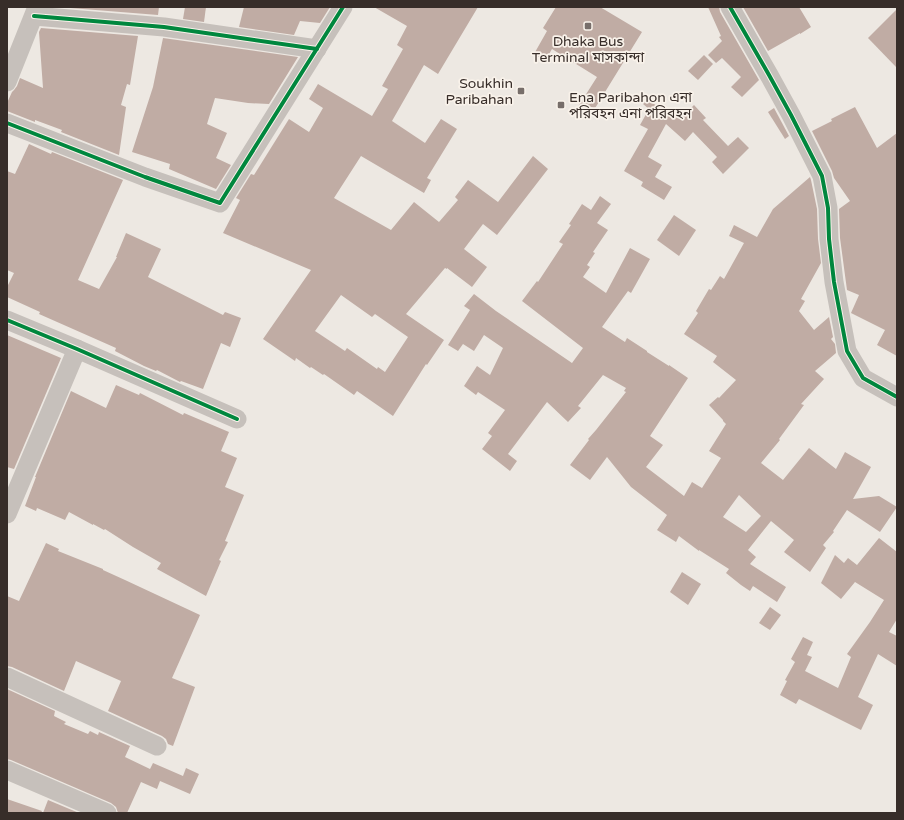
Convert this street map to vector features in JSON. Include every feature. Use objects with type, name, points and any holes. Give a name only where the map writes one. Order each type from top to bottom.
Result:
[{"type":"street","points":[[7,123],[144,177],[220,203],[343,7]]},
{"type":"street","points":[[730,7],[791,115],[822,176],[828,208],[829,239],[834,282],[847,352],[863,378],[897,397]]},
{"type":"street","points":[[7,82],[35,11],[316,49]]},
{"type":"street","points":[[7,320],[77,348],[237,419]]},
{"type":"street","points":[[7,514],[77,348]]},
{"type":"street","points":[[7,677],[156,746]]},
{"type":"street","points":[[7,770],[107,813]]},
{"type":"building","points":[[58,7],[159,7],[158,15]]},
{"type":"building","points":[[185,7],[206,7],[204,22],[183,19]]},
{"type":"building","points":[[244,7],[330,7],[320,23],[300,21],[294,35],[239,27]]},
{"type":"building","points":[[374,7],[478,7],[438,74],[424,65],[392,121],[425,143],[441,119],[457,129],[427,178],[431,180],[424,193],[361,156],[334,198],[391,230],[414,202],[439,222],[458,200],[455,197],[468,180],[498,202],[533,156],[548,169],[497,235],[483,224],[464,249],[487,267],[472,287],[445,268],[406,314],[444,340],[427,365],[426,364],[393,416],[357,391],[354,395],[324,374],[323,375],[311,367],[310,368],[296,358],[295,361],[263,339],[311,270],[223,233],[240,200],[236,198],[251,174],[254,175],[289,119],[309,132],[323,108],[309,99],[318,84],[372,116],[388,89],[382,86],[403,49],[397,45],[407,26]],"holes":[[[341,295],[372,317],[375,314],[408,337],[385,372],[378,367],[377,369],[347,348],[345,351],[315,331]]]},
{"type":"building","points":[[556,7],[600,7],[642,32],[589,118],[576,110],[597,77],[552,49],[545,61],[534,54],[547,31],[543,28]]},
{"type":"building","points":[[708,7],[719,7],[720,12],[759,80],[742,97],[731,87],[741,77],[722,58],[716,63],[708,55],[722,41],[719,37],[721,36]]},
{"type":"building","points":[[743,7],[799,7],[811,27],[768,51]]},
{"type":"building","points":[[897,9],[897,68],[868,38]]},
{"type":"building","points":[[41,28],[138,36],[130,85],[127,84],[121,105],[126,107],[119,155],[61,132],[62,130],[35,120],[35,122],[7,111],[7,103],[20,78],[43,88],[39,32]]},
{"type":"building","points":[[163,38],[298,57],[269,104],[248,103],[215,98],[207,124],[227,133],[216,158],[231,165],[216,189],[169,169],[170,164],[132,152],[153,87]]},
{"type":"building","points":[[704,55],[713,64],[698,80],[688,71]]},
{"type":"building","points":[[647,100],[680,119],[694,105],[706,118],[703,120],[728,146],[738,137],[749,148],[723,174],[712,162],[717,157],[693,132],[685,141],[666,124],[648,157],[662,165],[655,177],[672,187],[664,200],[641,186],[643,182],[624,171],[648,129],[640,125],[649,109],[643,104]]},
{"type":"building","points":[[855,107],[877,148],[897,133],[897,356],[877,345],[885,330],[851,313],[859,295],[847,290],[840,238],[839,209],[850,201],[834,178],[812,131],[832,121],[831,119]]},
{"type":"building","points":[[774,108],[789,136],[785,139],[768,112]]},
{"type":"building","points":[[29,144],[51,154],[52,152],[123,180],[78,280],[99,289],[117,257],[126,233],[161,249],[148,277],[223,315],[225,312],[241,318],[230,347],[221,343],[203,389],[181,381],[180,382],[157,370],[156,371],[144,366],[115,351],[116,348],[39,314],[40,312],[7,297],[7,287],[14,273],[7,270],[7,171],[15,174]]},
{"type":"building","points":[[810,177],[817,209],[818,239],[821,263],[801,299],[805,301],[799,311],[814,330],[829,317],[833,337],[831,339],[835,344],[836,353],[815,371],[824,379],[801,404],[804,405],[779,439],[780,440],[761,463],[783,480],[809,448],[836,469],[845,452],[871,467],[853,499],[879,496],[897,507],[880,532],[847,510],[833,531],[834,532],[823,545],[826,548],[810,572],[784,552],[794,540],[771,521],[748,550],[756,557],[750,564],[786,587],[777,602],[753,586],[750,591],[741,585],[726,573],[729,569],[699,551],[679,536],[676,542],[657,530],[667,515],[631,487],[607,457],[590,480],[570,465],[589,440],[588,439],[626,392],[624,391],[626,388],[603,375],[578,406],[581,408],[568,422],[547,402],[508,454],[517,461],[510,471],[482,449],[492,436],[488,433],[505,410],[478,392],[476,395],[464,386],[477,366],[490,375],[503,348],[484,335],[474,351],[463,344],[458,351],[448,345],[470,310],[464,306],[474,294],[496,311],[572,363],[583,348],[522,301],[537,281],[538,282],[563,244],[559,242],[571,225],[569,224],[582,204],[591,210],[600,196],[611,204],[597,223],[608,230],[593,252],[595,253],[587,265],[590,267],[583,277],[606,293],[630,248],[650,259],[631,293],[628,291],[602,327],[625,342],[627,338],[688,378],[650,436],[663,445],[646,467],[684,496],[692,482],[702,488],[721,458],[709,451],[726,424],[709,405],[718,397],[719,398],[736,380],[713,362],[717,356],[684,334],[698,313],[696,311],[709,289],[711,290],[720,276],[724,279],[744,243],[729,236],[734,225],[757,237],[773,209]],"holes":[[[739,495],[761,516],[746,532],[723,517]]]},
{"type":"building","points":[[674,215],[696,230],[679,256],[657,240]]},
{"type":"building","points":[[7,335],[61,358],[14,469],[7,467]]},
{"type":"building","points":[[116,385],[139,395],[140,393],[183,415],[184,413],[229,432],[221,451],[237,458],[225,487],[244,495],[225,541],[228,542],[219,560],[221,561],[206,596],[157,569],[161,563],[105,529],[104,530],[93,525],[69,512],[65,520],[37,508],[36,511],[25,506],[35,477],[71,391],[106,408]]},
{"type":"building","points":[[879,538],[897,552],[897,619],[889,632],[897,636],[897,666],[878,654],[858,697],[873,705],[861,730],[799,699],[796,704],[780,695],[787,681],[785,680],[795,662],[791,659],[803,637],[813,642],[807,655],[812,657],[805,671],[838,688],[851,657],[847,654],[884,600],[855,582],[841,599],[821,583],[835,555],[844,563],[848,558],[857,565]]},
{"type":"building","points":[[46,543],[59,549],[58,551],[103,569],[200,615],[172,678],[195,687],[173,746],[168,744],[166,739],[162,736],[108,711],[121,681],[76,661],[64,691],[7,666],[7,596],[19,601]]},
{"type":"building","points":[[682,572],[701,584],[688,605],[670,592]]},
{"type":"building","points":[[770,607],[781,615],[770,630],[759,623]]},
{"type":"building","points":[[7,689],[55,711],[54,716],[66,722],[64,724],[88,734],[90,731],[98,735],[99,732],[130,746],[125,757],[150,769],[153,763],[183,776],[186,768],[199,774],[190,794],[160,781],[157,789],[141,782],[127,813],[118,813],[116,807],[111,803],[7,759]]},
{"type":"building","points":[[7,799],[42,811],[41,813],[7,813]]},
{"type":"building","points":[[48,800],[79,813],[43,813]]},
{"type":"cycle path","points":[[7,123],[145,177],[220,203],[343,7]]},
{"type":"cycle path","points":[[730,7],[791,115],[822,176],[828,208],[829,239],[834,282],[847,351],[863,378],[897,397]]},
{"type":"cycle path","points":[[34,16],[164,27],[317,49]]},
{"type":"cycle path","points":[[7,320],[237,419]]},
{"type":"place","name":"Dhaka Bus Terminal মাসকান্দা","points":[[588,26]]},
{"type":"place","name":"Soukhin Paribahan","points":[[521,91]]},
{"type":"place","name":"Ena Paribahon এনা পরিবহন এনা পরিবহন","points":[[561,105]]}]
